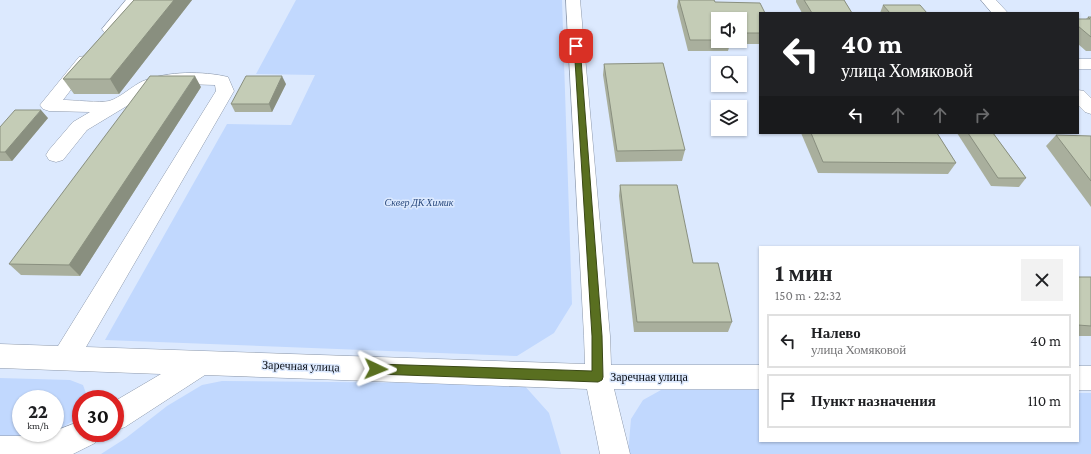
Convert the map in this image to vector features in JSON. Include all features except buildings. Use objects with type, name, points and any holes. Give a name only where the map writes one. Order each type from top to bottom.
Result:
[{"type":"street","points":[[113,107],[49,105],[134,0]]},
{"type":"street","points":[[573,0],[597,336],[598,377],[615,454]]},
{"type":"street","points":[[988,0],[999,12]]},
{"type":"street","points":[[1079,64],[1091,64]]},
{"type":"street","points":[[56,155],[80,126],[149,85],[160,81],[209,79],[222,81],[225,90],[85,328],[65,358]]},
{"type":"street","points":[[1079,96],[1091,108]]},
{"type":"street","name":"Заречная улица","points":[[0,356],[598,377],[759,377]]},
{"type":"street","points":[[124,411],[203,362]]},
{"type":"street","points":[[1079,378],[1091,378]]},
{"type":"street","points":[[0,451],[35,451],[75,442]]},
{"type":"green space","name":"Сквер ДК Химик","points":[[296,0],[562,0],[572,304],[554,333],[517,356],[105,340],[227,124],[291,125],[315,75],[256,74]]},
{"type":"green space","points":[[0,378],[70,380],[83,385],[85,390],[72,390],[72,421],[64,426],[64,390],[12,390],[12,436],[0,436]]},
{"type":"green space","points":[[222,381],[523,384],[549,413],[561,454],[101,454],[120,442],[124,442],[124,439],[167,406],[202,385]]},
{"type":"green space","points":[[661,390],[759,390],[759,442],[1079,442],[1079,393],[1091,393],[1091,454],[628,454],[631,419],[643,400]]},
{"type":"route","points":[[376,369],[598,377],[597,336],[576,46]]}]
